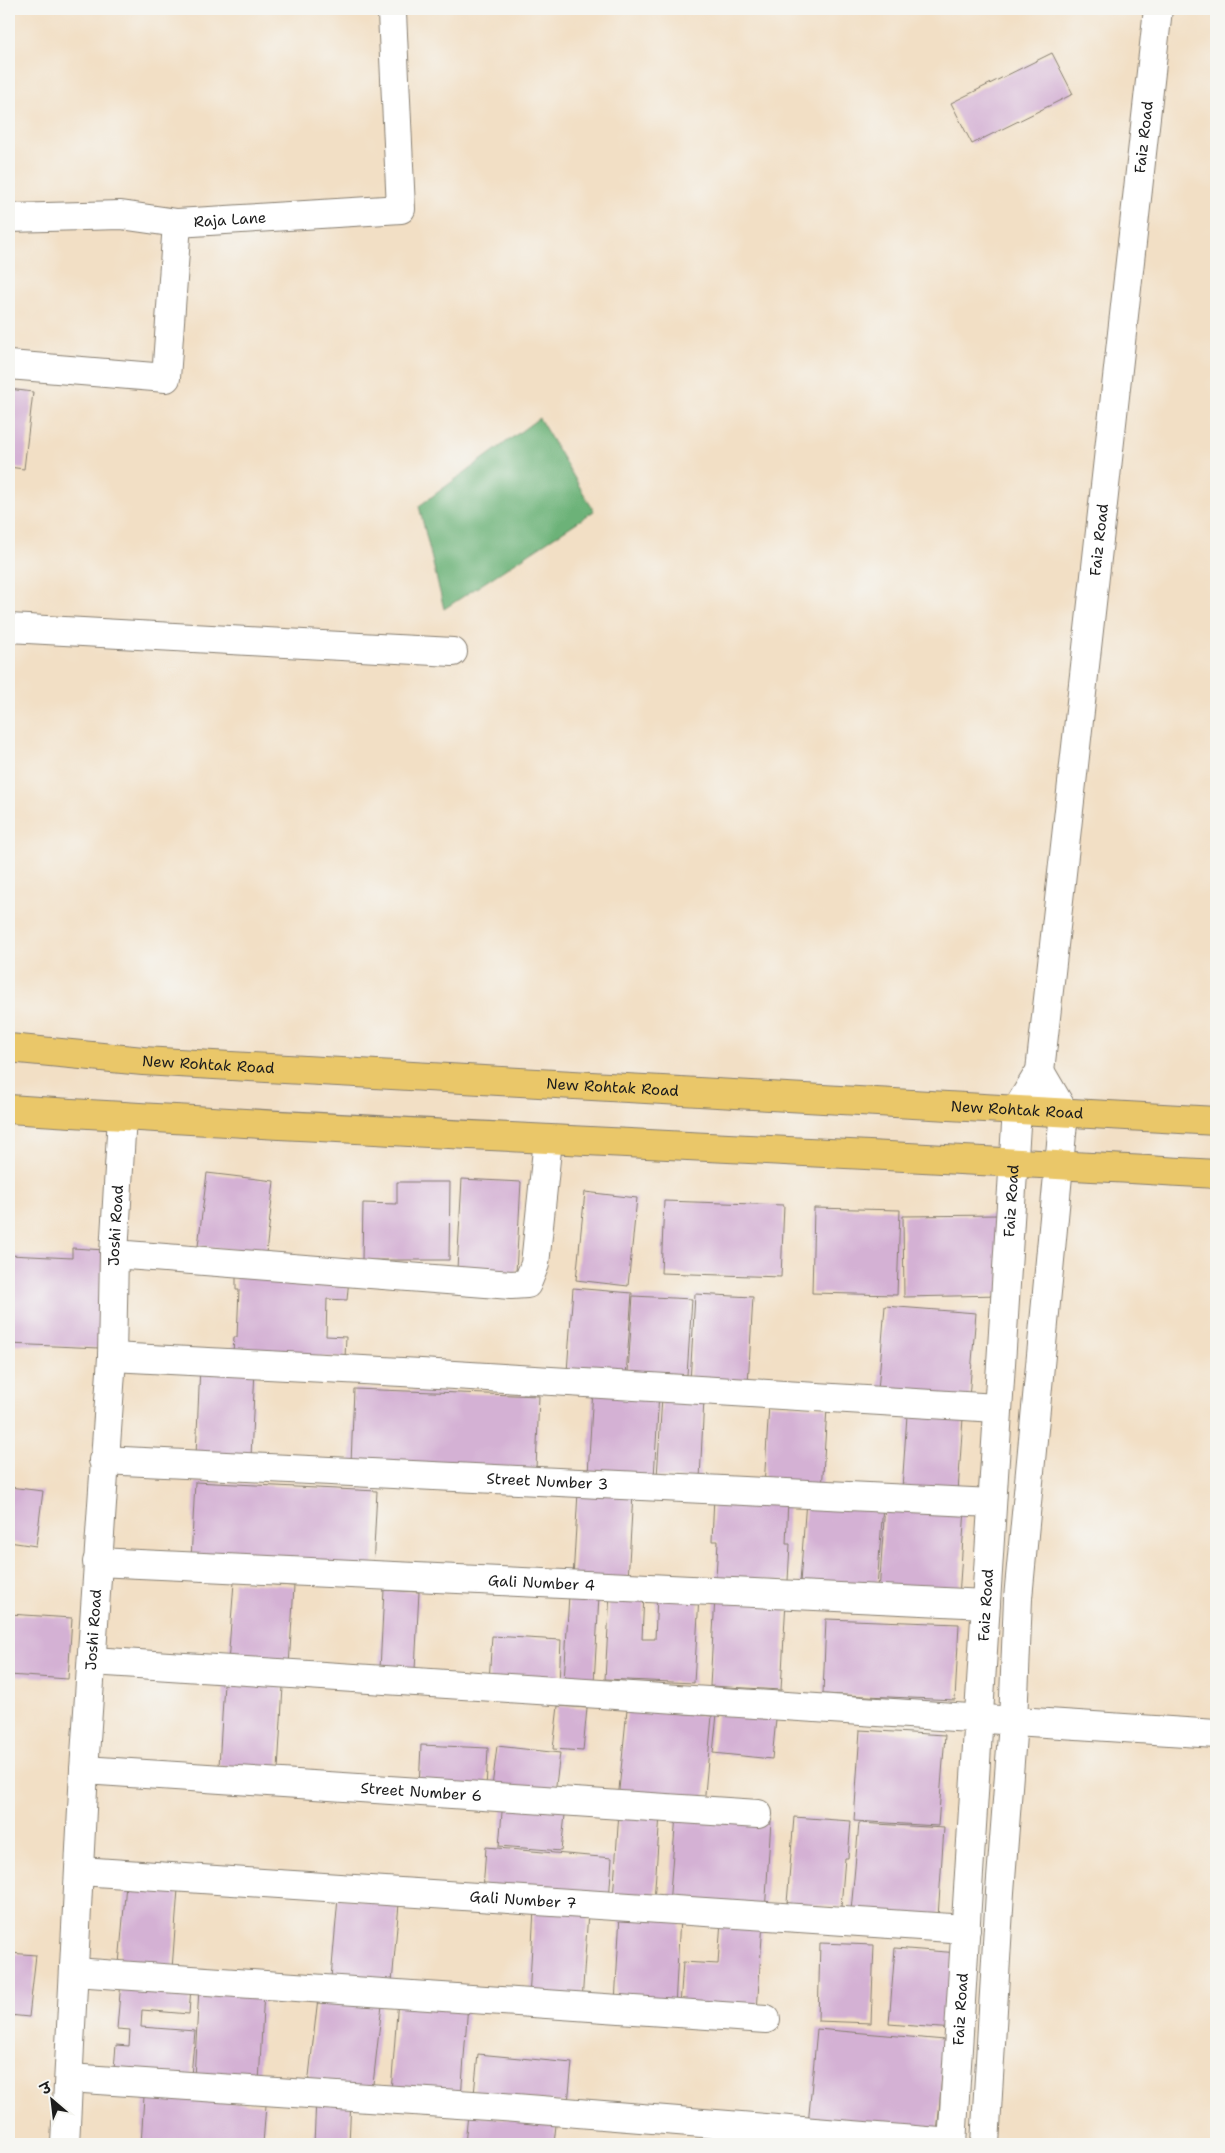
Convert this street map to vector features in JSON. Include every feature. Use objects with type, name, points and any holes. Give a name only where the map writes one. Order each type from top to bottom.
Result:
[{"type":"main road","name":"New Rohtak Road","points":[[9,1048],[143,1061],[1216,1121]]},
{"type":"main road","points":[[9,1109],[548,1140],[1058,1164],[1216,1174]]},
{"type":"street","name":"Faiz Road","points":[[952,2144],[1017,1109],[1040,1071],[1158,9]]},
{"type":"street","name":"Raja Lane","points":[[9,365],[166,378],[177,223],[401,209],[392,13]]},
{"type":"street","points":[[9,218],[121,215],[177,223]]},
{"type":"street","points":[[9,628],[452,652]]},
{"type":"street","points":[[985,2144],[1018,1598],[1064,1112],[1040,1071]]},
{"type":"street","name":"Joshi Road","points":[[65,2144],[84,1770],[103,1460],[112,1357],[114,1254],[122,1116]]},
{"type":"street","points":[[114,1254],[511,1285],[527,1284],[534,1264],[548,1140]]},
{"type":"street","points":[[112,1357],[421,1373],[997,1408]]},
{"type":"street","name":"Street Number 3","points":[[103,1460],[992,1503]]},
{"type":"street","name":"Gali Number 4","points":[[98,1562],[986,1604]]},
{"type":"street","points":[[92,1661],[1216,1734]]},
{"type":"street","name":"Street Number 6","points":[[84,1770],[758,1814]]},
{"type":"street","name":"Gali Number 7","points":[[80,1871],[966,1929]]},
{"type":"street","points":[[74,1972],[766,2019]]},
{"type":"street","points":[[69,2078],[503,2107],[952,2144]]},
{"type":"green space","points":[[539,418],[594,511],[444,609],[419,506]]},
{"type":"building","points":[[1052,53],[1073,94],[972,144],[951,103]]},
{"type":"building","points":[[9,389],[33,392],[24,469],[9,467]]},
{"type":"building","points":[[207,1173],[274,1181],[266,1253],[198,1246]]},
{"type":"building","points":[[462,1179],[521,1182],[516,1273],[457,1269]]},
{"type":"building","points":[[397,1182],[450,1182],[449,1260],[362,1260],[363,1203],[397,1204]]},
{"type":"building","points":[[585,1192],[637,1198],[628,1286],[576,1280]]},
{"type":"building","points":[[664,1201],[784,1205],[781,1277],[661,1273]]},
{"type":"building","points":[[814,1208],[900,1210],[897,1295],[812,1293]]},
{"type":"building","points":[[1000,1215],[1001,1295],[904,1297],[903,1216]]},
{"type":"building","points":[[72,1248],[105,1250],[99,1348],[9,1344],[9,1255],[72,1258]]},
{"type":"building","points":[[236,1274],[349,1278],[347,1300],[327,1299],[326,1336],[346,1337],[345,1358],[233,1353],[234,1337],[237,1337],[239,1290],[236,1290]]},
{"type":"building","points":[[573,1288],[632,1293],[626,1376],[567,1372]]},
{"type":"building","points":[[695,1294],[753,1297],[748,1385],[690,1382]]},
{"type":"building","points":[[633,1296],[692,1299],[687,1375],[628,1372]]},
{"type":"building","points":[[885,1306],[976,1313],[969,1398],[878,1391]]},
{"type":"building","points":[[200,1366],[255,1369],[251,1457],[196,1455]]},
{"type":"building","points":[[354,1389],[539,1396],[536,1469],[351,1463]]},
{"type":"building","points":[[593,1389],[659,1393],[654,1478],[588,1474]]},
{"type":"building","points":[[662,1397],[704,1399],[700,1479],[657,1477]]},
{"type":"building","points":[[769,1404],[827,1408],[822,1491],[764,1487]]},
{"type":"building","points":[[907,1415],[963,1418],[958,1492],[902,1489]]},
{"type":"building","points":[[195,1482],[377,1491],[373,1568],[191,1560]]},
{"type":"building","points":[[9,1487],[43,1491],[36,1546],[9,1542]]},
{"type":"building","points":[[578,1492],[633,1494],[628,1580],[573,1578]]},
{"type":"building","points":[[714,1496],[788,1500],[786,1544],[790,1544],[788,1581],[716,1578],[718,1541],[712,1541]]},
{"type":"building","points":[[806,1500],[883,1505],[877,1588],[800,1583]]},
{"type":"building","points":[[885,1504],[965,1509],[959,1597],[879,1593]]},
{"type":"building","points":[[234,1582],[294,1586],[289,1666],[228,1663]]},
{"type":"building","points":[[384,1590],[419,1592],[415,1670],[380,1669]]},
{"type":"building","points":[[610,1593],[644,1594],[642,1639],[655,1639],[657,1595],[699,1597],[694,1683],[605,1679]]},
{"type":"building","points":[[569,1594],[599,1596],[594,1683],[564,1682]]},
{"type":"building","points":[[715,1597],[786,1600],[781,1690],[710,1686]]},
{"type":"building","points":[[9,1614],[72,1618],[68,1679],[9,1675]]},
{"type":"building","points":[[826,1619],[959,1624],[955,1700],[823,1694]]},
{"type":"building","points":[[492,1636],[561,1640],[559,1685],[489,1681]]},
{"type":"building","points":[[224,1683],[283,1687],[278,1770],[219,1766]]},
{"type":"building","points":[[558,1706],[587,1708],[583,1751],[553,1749]]},
{"type":"building","points":[[627,1709],[712,1716],[704,1805],[618,1800]]},
{"type":"building","points":[[717,1714],[776,1719],[772,1759],[713,1753]]},
{"type":"building","points":[[860,1730],[945,1735],[938,1826],[854,1821]]},
{"type":"building","points":[[421,1745],[488,1748],[486,1790],[419,1787]]},
{"type":"building","points":[[497,1746],[560,1753],[555,1793],[492,1787]]},
{"type":"building","points":[[503,1801],[566,1806],[561,1851],[499,1846]]},
{"type":"building","points":[[619,1812],[660,1814],[654,1902],[613,1899]]},
{"type":"building","points":[[676,1815],[771,1821],[765,1912],[669,1905]]},
{"type":"building","points":[[794,1817],[851,1821],[848,1858],[845,1858],[841,1907],[787,1903]]},
{"type":"building","points":[[859,1823],[944,1828],[938,1917],[851,1911]]},
{"type":"building","points":[[486,1847],[612,1858],[609,1901],[483,1891]]},
{"type":"building","points":[[126,1884],[178,1889],[172,1969],[119,1964]]},
{"type":"building","points":[[338,1898],[399,1904],[392,1983],[331,1978]]},
{"type":"building","points":[[534,1909],[588,1912],[582,2002],[529,1999]]},
{"type":"building","points":[[620,1914],[680,1918],[675,2006],[615,2003]]},
{"type":"building","points":[[721,1920],[763,1922],[757,2011],[680,2006],[683,1962],[718,1964]]},
{"type":"building","points":[[820,1943],[874,1945],[871,2023],[818,2021]]},
{"type":"building","points":[[895,1948],[959,1953],[953,2029],[889,2024]]},
{"type":"building","points":[[9,1953],[36,1955],[29,2017],[9,2015]]},
{"type":"building","points":[[121,1981],[191,1987],[189,2014],[142,2010],[141,2027],[195,2031],[191,2076],[114,2069],[116,2045],[129,2046],[130,2030],[117,2029]]},
{"type":"building","points":[[199,1988],[264,1991],[259,2082],[194,2078]]},
{"type":"building","points":[[318,1998],[382,2005],[372,2093],[308,2085]]},
{"type":"building","points":[[398,1999],[468,2004],[461,2098],[391,2092]]},
{"type":"building","points":[[817,2029],[945,2040],[937,2135],[808,2125]]},
{"type":"building","points":[[478,2054],[572,2063],[568,2103],[474,2094]]},
{"type":"building","points":[[144,2096],[266,2105],[263,2144],[141,2144]]},
{"type":"building","points":[[316,2098],[351,2100],[349,2144],[314,2144]]},
{"type":"building","points":[[468,2114],[556,2125],[554,2144],[465,2144]]}]
